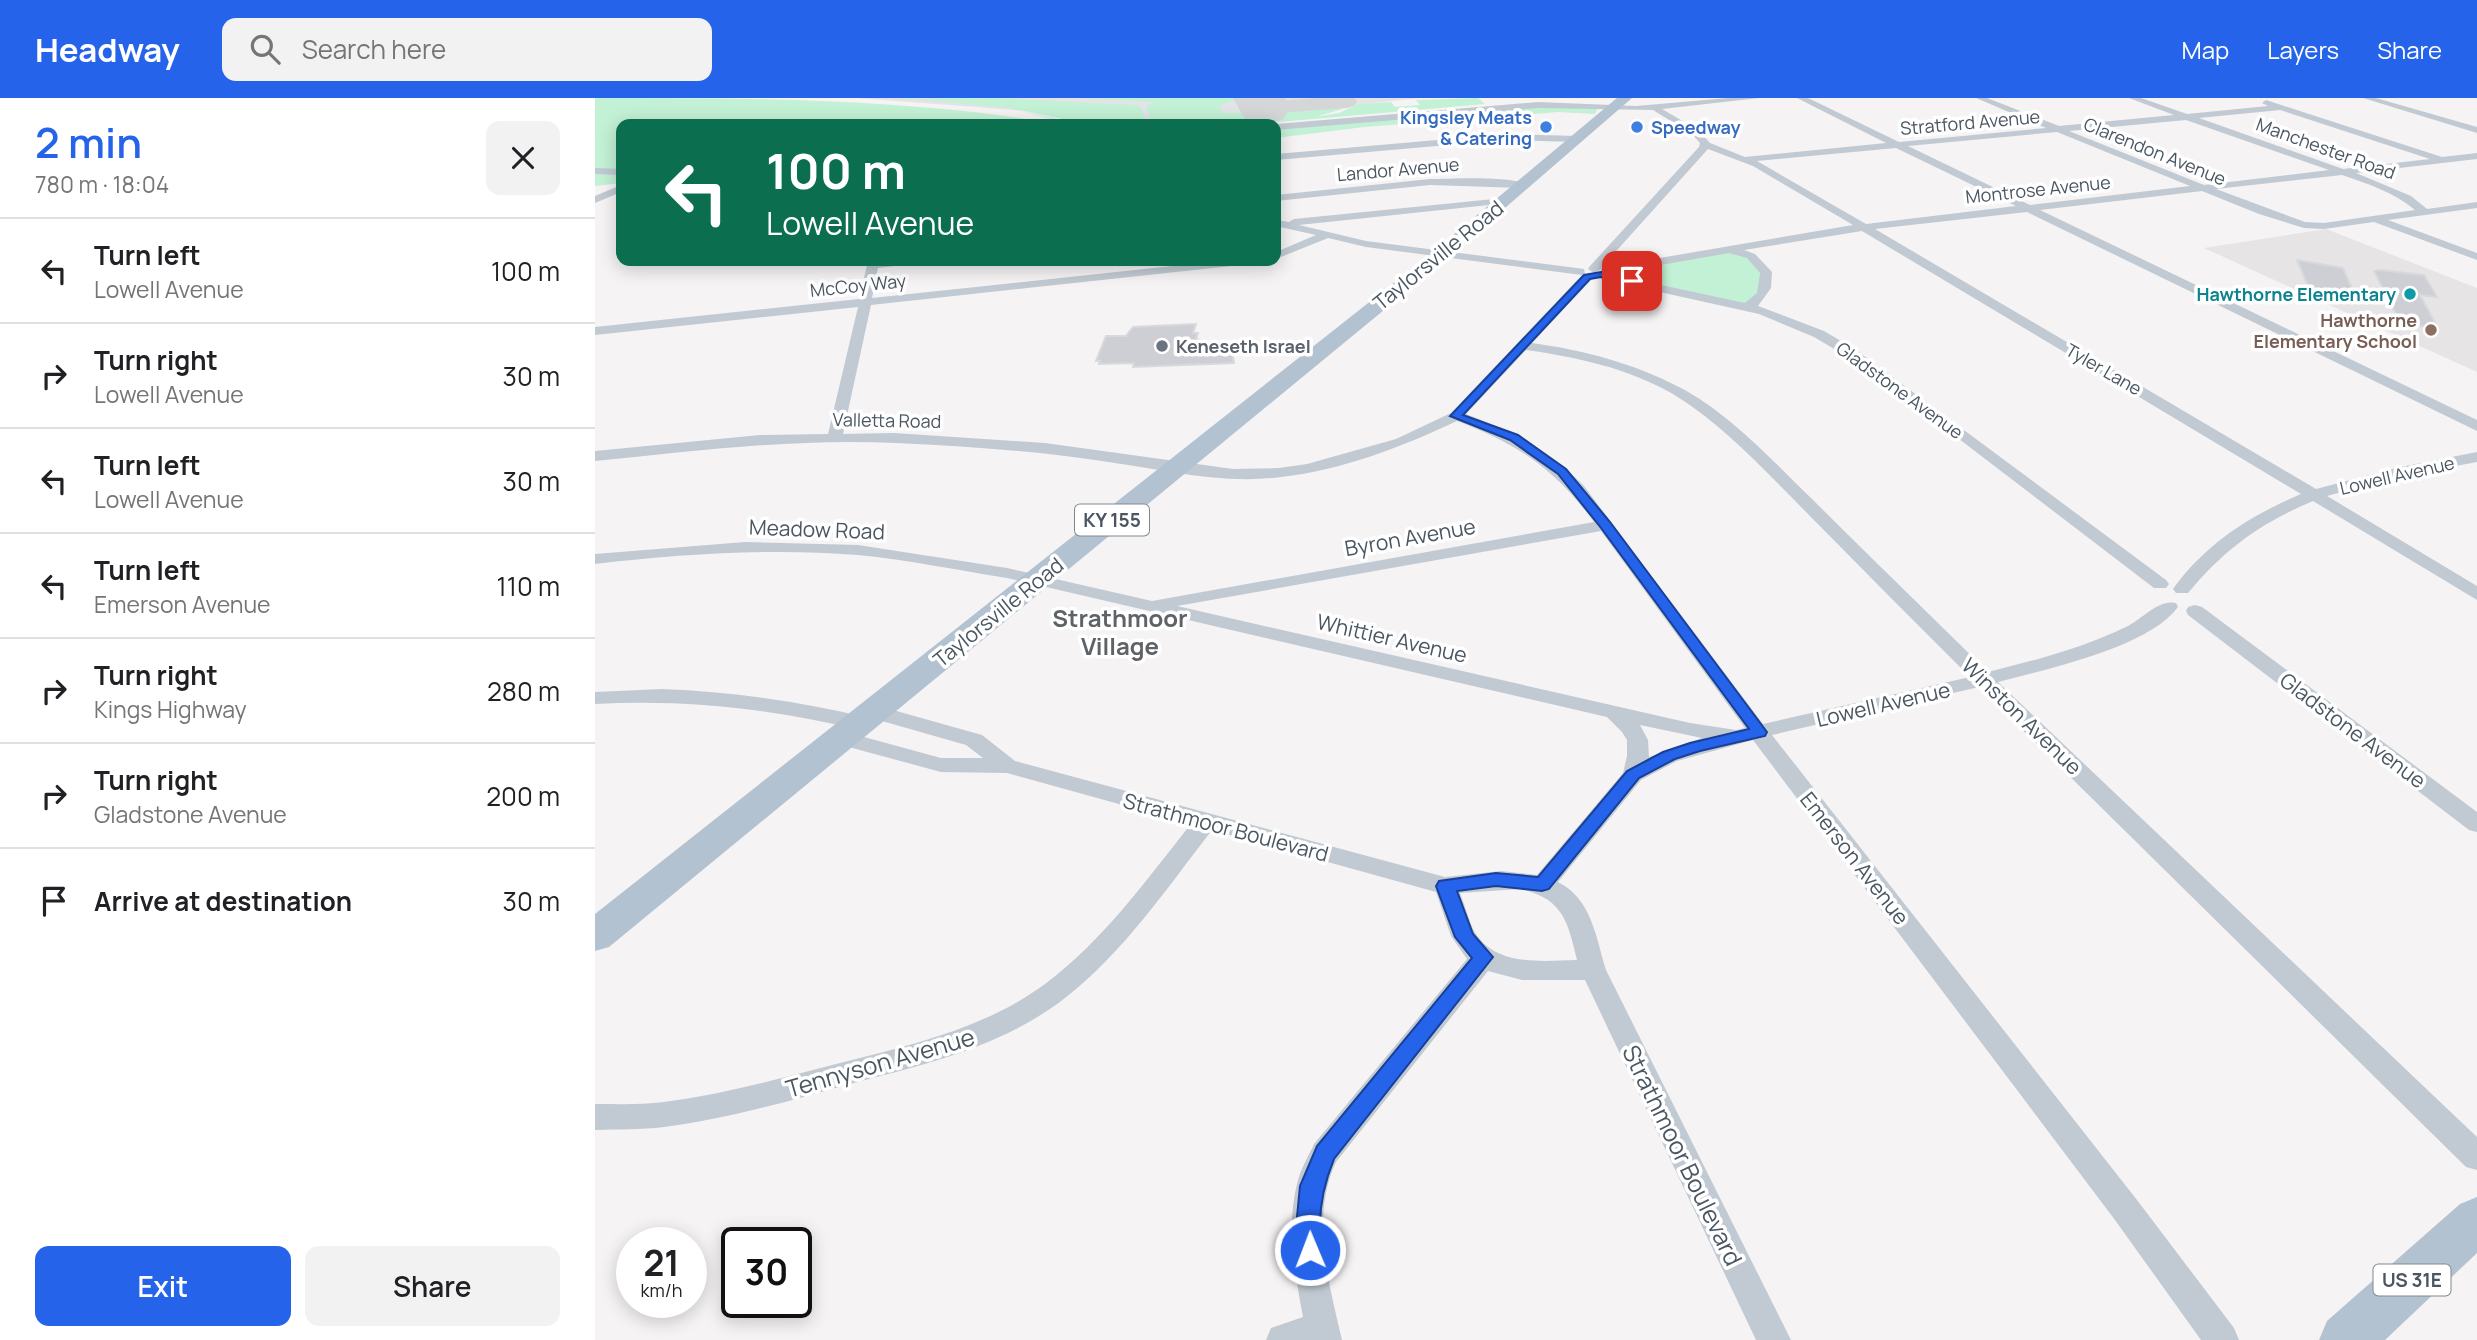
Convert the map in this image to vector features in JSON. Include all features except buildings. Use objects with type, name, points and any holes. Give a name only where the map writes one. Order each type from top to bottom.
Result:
[{"type":"main road","name":"Taylorsville Road","points":[[597,933],[1440,255],[1619,103]]},
{"type":"main road","name":"US 31E","points":[[2346,1340],[2477,1220]]},
{"type":"street","points":[[1553,104],[1563,98]]},
{"type":"street","points":[[1281,127],[1553,104],[1619,103],[1657,109],[1755,98]]},
{"type":"street","points":[[1801,98],[2477,425]]},
{"type":"street","name":"Clarendon Avenue","points":[[1980,98],[2281,218],[2320,227],[2374,219]]},
{"type":"street","name":"Manchester Road","points":[[2133,98],[2392,190],[2424,212]]},
{"type":"street","points":[[2367,98],[2477,130]]},
{"type":"street","points":[[2259,101],[2465,167]]},
{"type":"street","name":"Stratford Avenue","points":[[1748,159],[2279,107]]},
{"type":"street","name":"Tyler Lane","points":[[1657,109],[1668,120],[1695,132],[1705,145],[1748,159],[2140,390],[2477,594]]},
{"type":"street","points":[[1281,157],[1506,137],[1577,139]]},
{"type":"street","points":[[1456,416],[1593,273],[1705,145]]},
{"type":"street","name":"Tyler Lane","points":[[1695,159],[1727,154]]},
{"type":"street","name":"Montrose Avenue","points":[[1593,273],[1725,248],[1747,248],[1862,227],[2477,156]]},
{"type":"street","points":[[595,171],[616,172]]},
{"type":"street","name":"Landor Avenue","points":[[1281,197],[1434,182],[1486,181],[1513,193]]},
{"type":"street","points":[[595,200],[616,190]]},
{"type":"street","points":[[1281,222],[1513,193]]},
{"type":"street","points":[[2374,219],[2477,205]]},
{"type":"street","points":[[2410,214],[2413,224],[2425,237]]},
{"type":"street","points":[[2374,219],[2477,257]]},
{"type":"street","name":"Gladstone Avenue","points":[[1281,224],[1366,244],[1593,273],[1747,307],[1801,324],[1837,344],[2160,584]]},
{"type":"street","points":[[1281,254],[1326,235]]},
{"type":"street","points":[[1747,248],[1761,264],[1767,278],[1761,296],[1747,307]]},
{"type":"street","points":[[835,438],[872,266]]},
{"type":"street","name":"McCoy Way","points":[[595,331],[1202,266]]},
{"type":"street","name":"Winston Avenue","points":[[1525,346],[1567,352],[1634,371],[1677,391],[1706,411],[1761,458],[2477,1157]]},
{"type":"street","name":"Valletta Road","points":[[595,456],[720,443],[835,438],[976,441],[1249,475],[1309,468],[1401,442],[1456,416]]},
{"type":"street","name":"Emerson Avenue","points":[[1456,416],[1514,438],[1545,457],[1578,489],[1606,525],[1749,735],[2126,1210],[2222,1340]]},
{"type":"street","name":"Lowell Avenue","points":[[2182,589],[2214,551],[2252,523],[2349,484],[2477,457]]},
{"type":"street","name":"Byron Avenue","points":[[1146,606],[1606,525]]},
{"type":"street","name":"Meadow Road","points":[[595,559],[671,551],[741,548],[849,550],[894,554],[1036,580]]},
{"type":"street","name":"Whittier Avenue","points":[[1036,580],[1690,730],[1749,735]]},
{"type":"street","points":[[2171,584],[2182,589],[2196,600],[2198,607],[2195,611],[2184,612],[2169,607],[2156,597],[2154,587],[2171,584]]},
{"type":"street","points":[[1214,621],[1223,593]]},
{"type":"street","name":"Lowell Avenue","points":[[1542,885],[1633,775],[1669,756],[1985,679],[2097,647],[2146,624],[2169,607]]},
{"type":"street","name":"Gladstone Avenue","points":[[2195,611],[2477,824]]},
{"type":"street","points":[[595,698],[708,698],[789,707],[859,724]]},
{"type":"street","points":[[1612,712],[1626,723],[1639,742],[1640,757],[1633,775]]},
{"type":"street","name":"Strathmoor Boulevard","points":[[859,724],[941,765],[1007,766],[1445,886]]},
{"type":"street","name":"Strathmoor Boulevard","points":[[859,724],[974,740],[1007,766]]},
{"type":"street","name":"Tennyson Avenue","points":[[595,1117],[660,1115],[725,1105],[933,1051],[963,1042],[993,1028],[1030,1009],[1070,979],[1105,942],[1206,822]]},
{"type":"street","points":[[1496,879],[1542,885],[1566,900],[1577,916],[1593,970],[1538,972],[1513,969],[1484,957],[1464,937],[1445,886],[1496,879]]},
{"type":"street","points":[[1283,1340],[1324,1334],[1311,1273],[1308,1227],[1311,1186],[1325,1153],[1484,957]]},
{"type":"street","name":"Strathmoor Boulevard","points":[[1593,970],[1774,1340]]},
{"type":"shaded area","points":[[857,98],[1420,98],[1222,119],[1132,119]]},
{"type":"shaded area","name":"Hawthorne Elementary School","points":[[2326,229],[2477,288],[2477,372],[2204,248]]},
{"type":"green space","points":[[595,98],[828,101],[944,109],[1026,119],[616,119],[616,184],[595,186]]},
{"type":"green space","points":[[896,98],[989,105],[922,98],[996,98],[1136,105],[1141,107],[1145,119],[1062,119],[996,105],[1009,108]]},
{"type":"green space","points":[[1082,98],[1241,98],[1219,106],[1222,113],[1264,113],[1290,108],[1347,104],[1342,109],[1316,117],[1339,113],[1358,104],[1391,102],[1395,107],[1420,105],[1416,100],[1478,98],[1485,104],[1281,122],[1281,119],[1150,119],[1146,106],[1155,102]]},
{"type":"green space","points":[[1561,105],[1598,108],[1595,114],[1558,112],[1364,127],[1281,137],[1281,128]]},
{"type":"green space","points":[[1723,251],[1747,256],[1760,269],[1759,292],[1750,302],[1743,304],[1612,274]]},
{"type":"taxiway","points":[[1264,108],[1347,102]]},
{"type":"runway","points":[[1259,98],[1264,108]]},
{"type":"place","name":"Kingsley Meats & Catering","points":[[1546,127]]},
{"type":"place","name":"Speedway","points":[[1637,127]]},
{"type":"place","name":"Hawthorne Elementary","points":[[2410,294]]},
{"type":"place","name":"Hawthorne Elementary School","points":[[2431,330]]},
{"type":"place","name":"Keneseth Israel","points":[[1162,346]]},
{"type":"district","name":"Strathmoor Village","points":[[1120,631]]},
{"type":"route","points":[[1310,1250],[1308,1227],[1311,1186],[1325,1153],[1484,957],[1472,948],[1464,937],[1445,886],[1496,879],[1542,885],[1633,775],[1669,756],[1696,746],[1759,732],[1606,525],[1562,472],[1545,457],[1514,438],[1456,416],[1525,346],[1587,277],[1601,275],[1632,281]]}]
